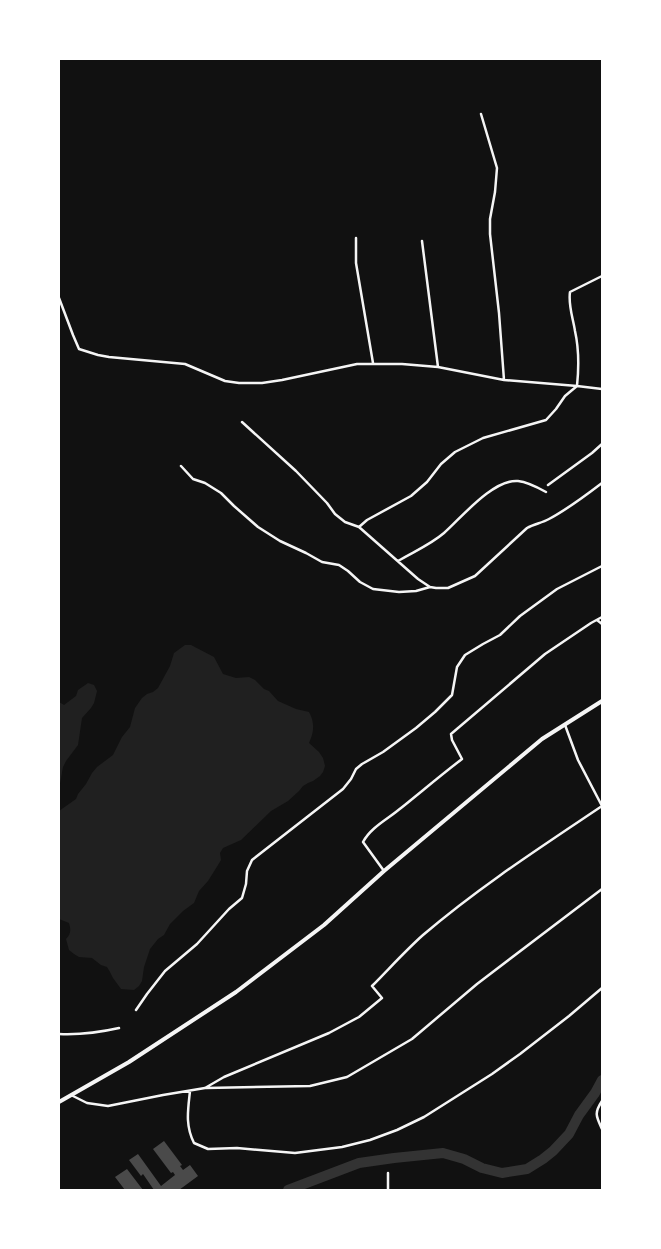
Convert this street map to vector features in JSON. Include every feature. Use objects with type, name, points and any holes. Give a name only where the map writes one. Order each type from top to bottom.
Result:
[{"type":"street","points":[[481,114],[497,168],[490,219],[490,234],[504,380]]},
{"type":"street","points":[[356,238],[356,263],[373,364]]},
{"type":"street","points":[[422,241],[438,367]]},
{"type":"street","points":[[359,527],[367,520],[411,496],[427,482],[441,464],[454,452],[483,438],[546,420],[556,410],[566,396],[577,386],[578,350],[569,300],[570,292],[602,276]]},
{"type":"street","points":[[59,298],[79,349],[98,356],[184,364],[225,382],[262,383],[357,364],[402,364],[438,367],[504,380],[602,389]]},
{"type":"street","points":[[242,422],[296,470],[345,522],[359,527],[418,579],[430,587],[448,588],[474,576],[527,528],[547,520],[602,484]]},
{"type":"street","points":[[548,485],[602,444]]},
{"type":"street","points":[[180,466],[194,479],[222,493],[258,527],[280,541],[322,562],[339,565],[360,582],[373,589],[399,592],[416,591],[430,587]]},
{"type":"street","points":[[398,561],[443,534],[473,505],[500,485],[516,481],[533,484],[546,492]]},
{"type":"street","points":[[136,1010],[165,971],[197,944],[229,909],[242,898],[247,871],[252,860],[343,789],[352,779],[356,769],[362,764],[416,728],[452,695],[457,668],[465,655],[500,635],[520,616],[558,589],[602,566]]},
{"type":"street","points":[[384,871],[363,842],[368,833],[462,759],[452,740],[451,734],[545,654],[602,617]]},
{"type":"street","points":[[597,620],[602,624]]},
{"type":"street","points":[[59,1102],[129,1062],[236,992],[324,925],[384,871],[542,739],[602,702]]},
{"type":"street","points":[[204,1088],[224,1077],[329,1033],[360,1017],[382,998],[372,986],[422,936],[523,859],[602,806],[578,760],[565,725]]},
{"type":"street","points":[[70,1095],[87,1104],[108,1106],[204,1088],[310,1086],[347,1077],[412,1040],[477,984],[602,889]]},
{"type":"street","points":[[190,1091],[187,1119],[189,1133],[194,1143],[208,1149],[237,1148],[295,1153],[342,1147],[370,1140],[424,1117],[520,1054],[602,988]]},
{"type":"street","points":[[59,1034],[82,1035],[119,1028]]},
{"type":"street","points":[[602,1101],[596,1114],[602,1129]]},
{"type":"street","points":[[388,1173],[388,1190]]},
{"type":"shaded area","points":[[185,645],[191,645],[214,657],[223,674],[236,678],[249,677],[269,691],[278,701],[296,709],[309,712],[313,728],[309,743],[319,752],[325,766],[320,776],[303,786],[288,801],[271,811],[241,840],[223,848],[220,853],[221,860],[208,881],[199,891],[194,903],[170,924],[164,935],[150,949],[139,986],[134,990],[121,989],[107,967],[92,958],[79,957],[69,950],[66,939],[70,932],[69,923],[59,919],[59,811],[76,799],[97,767],[113,755],[122,737],[130,727],[135,708],[142,698],[158,688],[170,666],[174,653]]},
{"type":"shaded area","points":[[88,683],[94,685],[97,691],[94,703],[82,718],[78,745],[63,767],[59,789],[59,702],[64,705],[76,696],[78,690]]},
{"type":"building","points":[[164,1141],[182,1165],[180,1166],[183,1170],[190,1165],[198,1176],[179,1190],[154,1190],[143,1174],[141,1176],[129,1160],[138,1154],[161,1186],[175,1175],[173,1172],[171,1173],[153,1149]]},
{"type":"building","points":[[127,1169],[143,1190],[125,1190],[115,1177]]},
{"type":"waterway","points":[[288,1190],[359,1163],[443,1153],[464,1159],[482,1168],[502,1173],[527,1169],[553,1151],[569,1134],[602,1080]]}]
